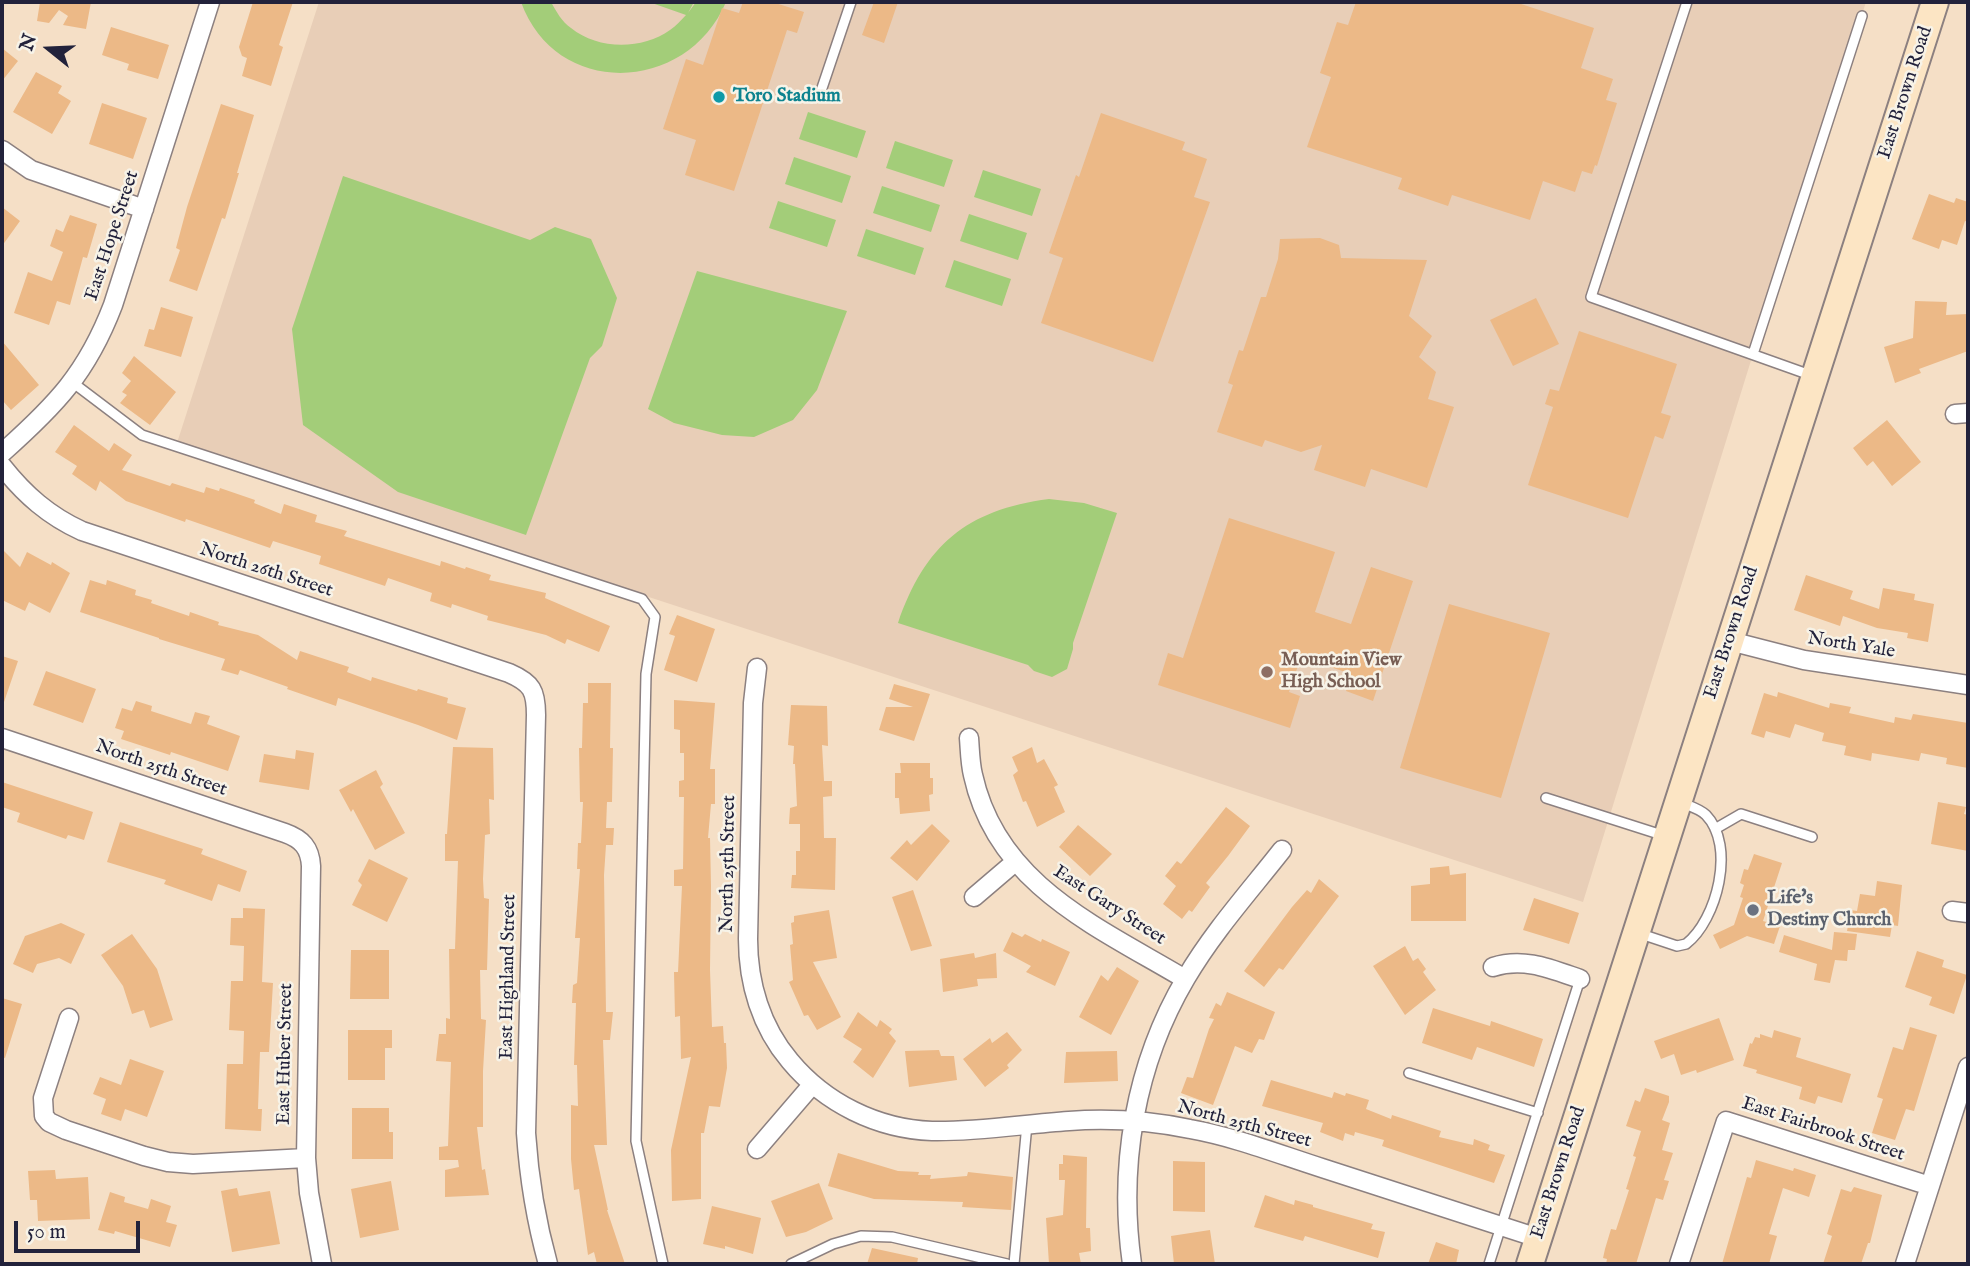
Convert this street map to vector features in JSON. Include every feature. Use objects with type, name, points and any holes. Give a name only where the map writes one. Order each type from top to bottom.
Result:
[{"type":"main road","name":"East Brown Road","points":[[1530,1264],[1935,2]]},
{"type":"street","name":"East Hope Street","points":[[2,453],[48,411],[72,382],[98,342],[144,209],[206,3]]},
{"type":"street","points":[[2,150],[31,170],[144,209]]},
{"type":"street","name":"North 26th Street","points":[[2,466],[39,506],[82,531],[509,673],[532,688]]},
{"type":"street","name":"North Yale","points":[[1730,641],[1813,662],[1968,685]]},
{"type":"street","name":"North 25th Street","points":[[757,668],[753,702],[748,959],[756,998],[772,1037],[784,1054],[829,1098],[869,1118],[912,1130],[934,1131],[1092,1120],[1133,1121],[1183,1128],[1218,1136],[1538,1238]]},
{"type":"street","name":"East Highland Street","points":[[532,688],[536,715],[526,1133],[529,1177],[548,1264]]},
{"type":"street","name":"North 25th Street","points":[[2,738],[285,833],[305,845]]},
{"type":"street","name":"East Gary Street","points":[[969,738],[972,774],[978,793],[992,826],[1015,862],[1036,885],[1063,905],[1185,979]]},
{"type":"street","name":"East Huber Street","points":[[305,845],[311,866],[306,1158],[309,1193],[322,1264]]},
{"type":"street","points":[[1132,1264],[1127,1186],[1133,1121],[1153,1047],[1185,979],[1213,937],[1282,850]]},
{"type":"street","points":[[974,897],[1015,862]]},
{"type":"street","points":[[1493,967],[1513,962],[1535,964],[1580,979]]},
{"type":"street","points":[[69,1018],[43,1098],[44,1116],[50,1122],[65,1130],[168,1162],[193,1164],[306,1158]]},
{"type":"street","points":[[1905,1264],[1968,1067]]},
{"type":"street","points":[[757,1150],[813,1084]]},
{"type":"street","name":"East Fairbrook Street","points":[[1679,1264],[1726,1121],[1930,1186]]},
{"type":"lane","points":[[821,91],[851,2]]},
{"type":"lane","points":[[1687,2],[1591,297],[1815,377]]},
{"type":"lane","points":[[1753,354],[1862,16]]},
{"type":"lane","points":[[72,382],[142,435],[642,599],[655,617],[646,674],[636,1141],[663,1264]]},
{"type":"lane","points":[[1546,798],[1667,836]]},
{"type":"lane","points":[[1636,932],[1677,946],[1686,944],[1695,935],[1710,910],[1718,889],[1720,857],[1716,829],[1705,813],[1678,802]]},
{"type":"lane","points":[[1716,829],[1741,814],[1812,838]]},
{"type":"lane","points":[[1489,1264],[1580,979]]},
{"type":"lane","points":[[1409,1073],[1538,1113]]},
{"type":"lane","points":[[1014,1264],[1027,1124]]},
{"type":"lane","points":[[791,1264],[833,1244],[861,1236],[892,1237],[1007,1264]]},
{"type":"shaded area","name":"Mountain View High School","points":[[319,2],[1866,2],[1753,354],[1583,902],[177,443]]},
{"type":"green space","points":[[521,2],[551,2],[565,23],[582,35],[607,44],[620,45],[659,37],[686,15],[649,2],[694,2],[688,13],[696,2],[726,2],[707,32],[682,54],[653,68],[622,73],[591,69],[562,56],[538,34]]},
{"type":"green space","points":[[808,112],[866,131],[857,158],[799,139]]},
{"type":"green space","points":[[895,141],[953,160],[944,187],[886,168]]},
{"type":"green space","points":[[794,157],[851,176],[842,203],[785,184]]},
{"type":"green space","points":[[983,170],[1041,189],[1032,216],[974,197]]},
{"type":"green space","points":[[343,176],[530,240],[555,227],[591,239],[617,298],[602,346],[590,358],[526,535],[398,492],[303,425],[292,329]]},
{"type":"green space","points":[[882,186],[940,205],[931,232],[873,213]]},
{"type":"green space","points":[[778,201],[836,220],[827,247],[769,228]]},
{"type":"green space","points":[[969,214],[1027,233],[1018,260],[960,241]]},
{"type":"green space","points":[[866,229],[924,248],[915,275],[857,256]]},
{"type":"green space","points":[[954,260],[1011,279],[1002,306],[945,287]]},
{"type":"green space","points":[[697,271],[847,311],[817,390],[793,420],[754,437],[722,435],[674,423],[648,409]]},
{"type":"green space","points":[[1049,499],[1084,503],[1117,513],[1073,643],[1067,669],[1052,677],[1034,671],[1028,665],[898,623],[921,572],[953,536],[994,512]]},
{"type":"building","points":[[40,2],[91,2],[86,29],[63,25],[68,16],[59,10],[49,23],[37,21]]},
{"type":"building","points":[[253,2],[293,2],[279,45],[283,47],[271,86],[242,76],[247,58],[242,56],[239,47]]},
{"type":"building","name":"Toro Stadium","points":[[743,2],[772,2],[804,12],[797,33],[787,30],[734,191],[685,175],[696,140],[663,129],[686,59],[703,65],[722,8],[739,13]]},
{"type":"building","points":[[874,2],[898,2],[884,43],[862,35]]},
{"type":"building","points":[[1356,2],[1515,2],[1594,28],[1581,68],[1613,79],[1606,100],[1617,103],[1592,174],[1582,171],[1575,192],[1543,181],[1530,220],[1452,195],[1448,206],[1398,189],[1402,178],[1307,147],[1331,77],[1320,73],[1337,22],[1348,25]]},
{"type":"building","points":[[111,27],[169,45],[158,79],[127,70],[129,64],[102,55]]},
{"type":"building","points":[[2,48],[18,61],[2,81]]},
{"type":"building","points":[[36,72],[62,86],[58,93],[71,101],[52,134],[13,112]]},
{"type":"building","points":[[102,103],[147,118],[133,159],[89,144]]},
{"type":"building","points":[[221,104],[254,115],[225,219],[222,218],[197,291],[169,281],[180,250],[176,248],[187,207]]},
{"type":"building","points":[[1101,113],[1185,142],[1182,150],[1207,159],[1194,197],[1210,202],[1153,362],[1041,323],[1063,258],[1049,253]]},
{"type":"building","points":[[1929,194],[1954,203],[1956,198],[1968,202],[1968,222],[1965,221],[1957,245],[1942,240],[1939,249],[1912,239]]},
{"type":"building","points":[[2,207],[20,221],[2,246]]},
{"type":"building","points":[[70,215],[97,224],[87,258],[83,257],[70,305],[57,301],[49,325],[14,313],[28,272],[52,281],[63,252],[50,246],[56,229],[63,232]]},
{"type":"building","points":[[1320,238],[1339,245],[1341,258],[1427,260],[1409,316],[1432,336],[1419,357],[1436,372],[1428,399],[1454,407],[1427,488],[1371,469],[1365,487],[1314,470],[1322,445],[1301,452],[1265,440],[1262,447],[1217,432],[1233,385],[1228,383],[1239,350],[1243,351],[1261,297],[1266,297],[1278,259],[1280,239]]},
{"type":"building","points":[[1536,298],[1559,344],[1513,366],[1490,320]]},
{"type":"building","points":[[1915,301],[1947,302],[1946,315],[1968,314],[1968,351],[1919,369],[1921,373],[1895,383],[1884,347],[1913,338]]},
{"type":"building","points":[[161,307],[193,317],[181,357],[144,346],[149,329],[154,330]]},
{"type":"building","points":[[1579,331],[1677,364],[1661,413],[1671,416],[1663,439],[1655,436],[1628,518],[1528,485],[1553,407],[1545,404],[1550,389],[1559,391]]},
{"type":"building","points":[[2,341],[39,385],[11,410],[2,400]]},
{"type":"building","points":[[134,356],[176,392],[150,425],[120,403],[127,395],[122,392],[131,381],[122,373]]},
{"type":"building","points":[[1887,420],[1921,462],[1892,486],[1873,461],[1867,466],[1853,448]]},
{"type":"building","points":[[74,425],[109,451],[114,443],[132,455],[122,470],[170,486],[172,483],[204,493],[206,487],[219,491],[220,488],[255,500],[254,503],[281,514],[284,504],[317,515],[315,522],[347,531],[344,536],[440,566],[441,561],[465,569],[466,567],[491,575],[489,580],[546,593],[545,598],[610,626],[599,652],[567,639],[565,644],[546,635],[487,620],[488,616],[452,604],[451,608],[430,601],[432,593],[388,578],[385,586],[319,564],[321,556],[273,541],[270,548],[186,519],[185,522],[126,501],[100,481],[96,491],[72,474],[77,466],[55,452]]},
{"type":"building","points":[[1229,518],[1335,552],[1315,612],[1351,624],[1371,567],[1413,581],[1373,701],[1346,691],[1351,674],[1301,657],[1289,692],[1300,696],[1290,728],[1158,685],[1168,653],[1183,658]]},
{"type":"building","points":[[2,549],[20,567],[27,552],[70,573],[50,613],[29,602],[25,611],[2,600]]},
{"type":"building","points":[[1806,575],[1853,591],[1850,599],[1879,609],[1883,588],[1915,594],[1914,600],[1934,604],[1928,642],[1907,638],[1908,633],[1877,628],[1843,616],[1840,626],[1794,610]]},
{"type":"building","points":[[90,580],[106,585],[107,580],[136,590],[135,595],[152,600],[151,603],[189,616],[190,612],[219,622],[218,625],[258,635],[297,660],[300,651],[349,667],[347,672],[371,681],[372,677],[448,698],[447,703],[466,708],[457,740],[338,698],[336,706],[240,670],[238,675],[221,670],[225,659],[80,612]]},
{"type":"building","points":[[1449,604],[1550,633],[1501,798],[1400,768]]},
{"type":"building","points":[[677,615],[715,629],[697,682],[664,670],[675,636],[669,634]]},
{"type":"building","points":[[2,656],[18,661],[4,702],[2,701]]},
{"type":"building","points":[[46,671],[96,689],[83,723],[33,705]]},
{"type":"building","points":[[588,683],[611,683],[610,748],[613,748],[612,802],[607,802],[606,828],[614,828],[613,845],[606,845],[604,875],[606,1012],[613,1012],[610,1040],[603,1040],[607,1145],[594,1145],[607,1210],[625,1264],[597,1264],[594,1252],[588,1255],[579,1189],[574,1190],[571,1159],[571,1105],[578,1106],[577,1065],[574,1065],[576,1003],[572,1003],[573,985],[577,983],[580,938],[575,938],[580,869],[577,869],[578,843],[581,843],[583,802],[580,802],[579,748],[582,748],[583,703],[588,703]]},
{"type":"building","points":[[894,684],[930,694],[914,741],[879,730],[886,707],[913,707],[889,699]]},
{"type":"building","points":[[1778,692],[1829,708],[1830,703],[1851,707],[1849,713],[1894,723],[1895,717],[1911,720],[1913,714],[1968,723],[1968,768],[1946,764],[1947,758],[1921,753],[1919,761],[1872,753],[1871,761],[1844,755],[1846,746],[1822,741],[1824,733],[1795,724],[1790,738],[1766,731],[1764,738],[1751,734],[1764,693],[1777,697]]},
{"type":"building","points":[[674,700],[715,703],[710,769],[715,769],[715,804],[711,804],[708,838],[711,886],[710,970],[712,1027],[723,1026],[727,1068],[720,1107],[709,1106],[704,1133],[701,1133],[701,1199],[672,1201],[671,1150],[691,1057],[681,1059],[680,1016],[675,1017],[674,972],[678,972],[682,886],[674,886],[674,870],[683,869],[684,797],[679,797],[679,781],[684,780],[684,753],[680,753],[680,730],[674,729]]},
{"type":"building","points":[[136,701],[152,706],[151,711],[191,724],[195,712],[210,716],[207,724],[240,736],[228,771],[121,739],[124,731],[115,728],[122,708],[132,711]]},
{"type":"building","points":[[791,705],[827,706],[828,746],[822,745],[824,781],[832,781],[832,796],[823,797],[824,838],[836,838],[835,890],[791,888],[792,875],[796,875],[796,851],[800,851],[800,824],[789,824],[790,808],[797,806],[794,746],[788,745]]},
{"type":"building","points":[[453,747],[493,748],[494,800],[489,799],[490,834],[485,835],[483,879],[484,898],[489,899],[487,970],[480,970],[481,1019],[486,1020],[483,1127],[477,1127],[482,1170],[485,1169],[489,1195],[445,1197],[445,1170],[459,1167],[458,1160],[439,1160],[439,1147],[448,1146],[451,1062],[436,1061],[439,1034],[446,1034],[446,1018],[450,1019],[449,949],[455,949],[458,861],[445,861]]},
{"type":"building","points":[[1032,747],[1037,763],[1044,759],[1058,785],[1054,787],[1065,812],[1037,827],[1026,801],[1023,802],[1013,775],[1018,771],[1012,757]]},
{"type":"building","points":[[296,750],[314,753],[309,790],[259,782],[264,754],[295,759]]},
{"type":"building","points":[[900,763],[930,763],[933,794],[929,795],[930,811],[900,814],[899,798],[895,798],[895,773],[901,773]]},
{"type":"building","points":[[376,770],[383,784],[380,787],[405,833],[375,850],[353,809],[351,812],[339,790]]},
{"type":"building","points":[[2,782],[93,812],[84,840],[68,835],[66,839],[17,822],[20,813],[2,807]]},
{"type":"building","points":[[1938,802],[1966,807],[1964,814],[1968,815],[1968,851],[1931,844]]},
{"type":"building","points":[[1226,807],[1250,826],[1206,883],[1210,887],[1192,912],[1189,910],[1182,919],[1163,904],[1176,886],[1165,876],[1177,861],[1181,864]]},
{"type":"building","points":[[120,822],[203,849],[201,854],[247,871],[240,892],[218,884],[212,901],[164,884],[166,880],[107,862]]},
{"type":"building","points":[[932,824],[950,841],[917,881],[890,858],[907,840],[911,845]]},
{"type":"building","points":[[1078,825],[1112,854],[1090,876],[1059,847]]},
{"type":"building","name":"Life's Destiny Church","points":[[1754,854],[1782,863],[1763,921],[1780,926],[1774,944],[1747,936],[1720,949],[1713,935],[1734,925],[1743,898],[1740,897],[1744,885],[1740,883],[1744,869],[1748,870]]},
{"type":"building","points":[[369,859],[408,878],[387,922],[352,905],[362,885],[358,881]]},
{"type":"building","points":[[1449,866],[1450,875],[1466,873],[1466,921],[1411,921],[1411,886],[1430,884],[1430,868]]},
{"type":"building","points":[[1319,879],[1339,896],[1283,970],[1279,968],[1264,987],[1244,971],[1292,907],[1307,890],[1311,893]]},
{"type":"building","points":[[1877,881],[1902,885],[1898,926],[1892,925],[1890,937],[1847,931],[1851,910],[1857,911],[1860,894],[1875,896]]},
{"type":"building","points":[[913,890],[932,946],[911,951],[892,897]]},
{"type":"building","points":[[1534,898],[1579,913],[1569,944],[1523,930]]},
{"type":"building","points":[[243,908],[265,909],[262,982],[273,983],[269,1052],[260,1052],[258,1109],[262,1109],[261,1131],[225,1129],[227,1064],[243,1064],[244,1031],[229,1030],[231,981],[243,981],[244,946],[230,945],[231,918],[243,918]]},
{"type":"building","points":[[829,910],[837,958],[813,962],[841,1017],[817,1030],[808,1015],[804,1016],[789,982],[793,980],[791,923],[794,922],[794,916]]},
{"type":"building","points":[[61,923],[85,934],[71,964],[59,958],[37,964],[33,973],[13,964],[25,936]]},
{"type":"building","points":[[1012,932],[1022,937],[1025,934],[1041,942],[1042,939],[1070,952],[1055,986],[1026,972],[1031,966],[1003,951]]},
{"type":"building","points":[[1834,932],[1857,934],[1855,950],[1848,950],[1847,961],[1835,960],[1830,983],[1814,980],[1817,964],[1779,952],[1784,935],[1832,950]]},
{"type":"building","points":[[132,934],[157,969],[173,1020],[150,1028],[144,1010],[132,1014],[123,986],[101,955]]},
{"type":"building","points":[[1405,946],[1413,961],[1418,958],[1426,969],[1423,972],[1436,990],[1405,1015],[1373,966]]},
{"type":"building","points":[[351,950],[389,950],[389,999],[350,999]]},
{"type":"building","points":[[1917,951],[1944,960],[1942,967],[1967,975],[1954,1014],[1929,1005],[1932,997],[1905,987]]},
{"type":"building","points":[[974,953],[975,958],[996,953],[997,978],[977,979],[978,986],[943,992],[940,959]]},
{"type":"building","points":[[1117,967],[1139,981],[1111,1035],[1079,1017],[1101,975],[1108,981]]},
{"type":"building","points":[[1227,992],[1275,1012],[1264,1040],[1259,1039],[1252,1053],[1235,1046],[1213,1105],[1181,1093],[1187,1077],[1193,1078],[1214,1019],[1209,1018],[1216,1003],[1221,1006]]},
{"type":"building","points":[[2,998],[22,1004],[5,1058],[2,1057]]},
{"type":"building","points":[[1433,1008],[1490,1026],[1491,1021],[1543,1039],[1534,1067],[1477,1047],[1472,1060],[1422,1043]]},
{"type":"building","points":[[858,1012],[877,1027],[880,1020],[892,1029],[889,1033],[896,1041],[873,1078],[853,1062],[862,1049],[843,1037]]},
{"type":"building","points":[[1719,1018],[1734,1060],[1697,1073],[1696,1070],[1681,1075],[1674,1054],[1661,1059],[1654,1041]]},
{"type":"building","points":[[1910,1027],[1937,1035],[1914,1111],[1906,1109],[1895,1140],[1872,1133],[1883,1099],[1877,1097],[1893,1047],[1903,1050]]},
{"type":"building","points":[[348,1030],[392,1030],[392,1048],[385,1048],[385,1080],[348,1080]]},
{"type":"building","points":[[1774,1030],[1801,1038],[1796,1057],[1851,1074],[1842,1103],[1818,1096],[1815,1104],[1799,1099],[1802,1087],[1756,1073],[1757,1070],[1743,1066],[1750,1043],[1752,1044],[1755,1037],[1760,1038],[1760,1034],[1772,1038]]},
{"type":"building","points":[[1007,1032],[1022,1050],[1007,1065],[1009,1068],[985,1087],[963,1059],[990,1038],[992,1043]]},
{"type":"building","points":[[939,1050],[941,1056],[954,1056],[957,1080],[909,1087],[905,1051]]},
{"type":"building","points":[[1117,1051],[1118,1081],[1064,1083],[1066,1052]]},
{"type":"building","points":[[130,1059],[164,1071],[147,1117],[125,1109],[121,1121],[101,1114],[106,1099],[93,1094],[100,1077],[121,1085]]},
{"type":"building","points":[[1271,1080],[1332,1098],[1334,1092],[1369,1100],[1366,1109],[1391,1119],[1392,1115],[1441,1131],[1439,1137],[1473,1145],[1474,1139],[1490,1145],[1488,1150],[1505,1155],[1494,1183],[1382,1146],[1384,1140],[1355,1132],[1354,1136],[1345,1133],[1343,1141],[1320,1132],[1323,1123],[1262,1106]]},
{"type":"building","points":[[1645,1088],[1669,1096],[1662,1120],[1670,1123],[1662,1150],[1673,1153],[1664,1180],[1669,1181],[1663,1200],[1656,1198],[1636,1264],[1606,1264],[1607,1259],[1603,1258],[1605,1249],[1611,1229],[1616,1230],[1629,1190],[1626,1189],[1641,1131],[1626,1126],[1635,1100],[1640,1102]]},
{"type":"building","points":[[352,1108],[389,1108],[389,1132],[393,1132],[393,1159],[352,1159]]},
{"type":"building","points":[[838,1153],[898,1171],[931,1175],[930,1179],[967,1176],[968,1172],[1013,1177],[1011,1210],[962,1207],[963,1202],[874,1199],[828,1186]]},
{"type":"building","points":[[1063,1155],[1087,1157],[1086,1228],[1090,1228],[1091,1251],[1079,1253],[1081,1264],[1049,1264],[1046,1218],[1063,1215],[1065,1180],[1059,1180],[1059,1164],[1063,1164]]},
{"type":"building","points":[[1756,1160],[1816,1175],[1809,1197],[1783,1188],[1769,1234],[1777,1236],[1769,1264],[1722,1264],[1747,1177],[1751,1178]]},
{"type":"building","points":[[1173,1161],[1205,1162],[1205,1212],[1173,1211]]},
{"type":"building","points":[[55,1170],[56,1179],[88,1177],[90,1219],[38,1221],[37,1200],[30,1200],[28,1171]]},
{"type":"building","points":[[391,1181],[399,1230],[360,1238],[351,1189]]},
{"type":"building","points":[[819,1183],[833,1219],[806,1232],[786,1237],[771,1201]]},
{"type":"building","points":[[1854,1187],[1882,1195],[1870,1243],[1861,1264],[1823,1264],[1832,1236],[1827,1234],[1841,1189],[1851,1192]]},
{"type":"building","points":[[237,1188],[239,1196],[270,1191],[280,1244],[232,1252],[221,1191]]},
{"type":"building","points":[[110,1192],[125,1197],[124,1202],[148,1209],[151,1199],[171,1206],[166,1222],[177,1225],[170,1247],[115,1231],[114,1234],[98,1230]]},
{"type":"building","points":[[1265,1195],[1294,1205],[1295,1200],[1373,1224],[1371,1229],[1385,1232],[1378,1258],[1305,1236],[1303,1241],[1254,1227]]},
{"type":"building","points":[[712,1206],[761,1218],[753,1254],[725,1246],[725,1249],[703,1244]]},
{"type":"building","points":[[1210,1230],[1215,1264],[1174,1264],[1171,1236]]},
{"type":"building","points":[[1436,1242],[1459,1250],[1456,1264],[1428,1264]]},
{"type":"building","points":[[872,1248],[918,1258],[917,1264],[867,1264]]},
{"type":"place","name":"Toro Stadium","points":[[719,97]]},
{"type":"place","name":"Mountain View High School","points":[[1267,672]]},
{"type":"place","name":"Life's Destiny Church","points":[[1753,910]]}]
